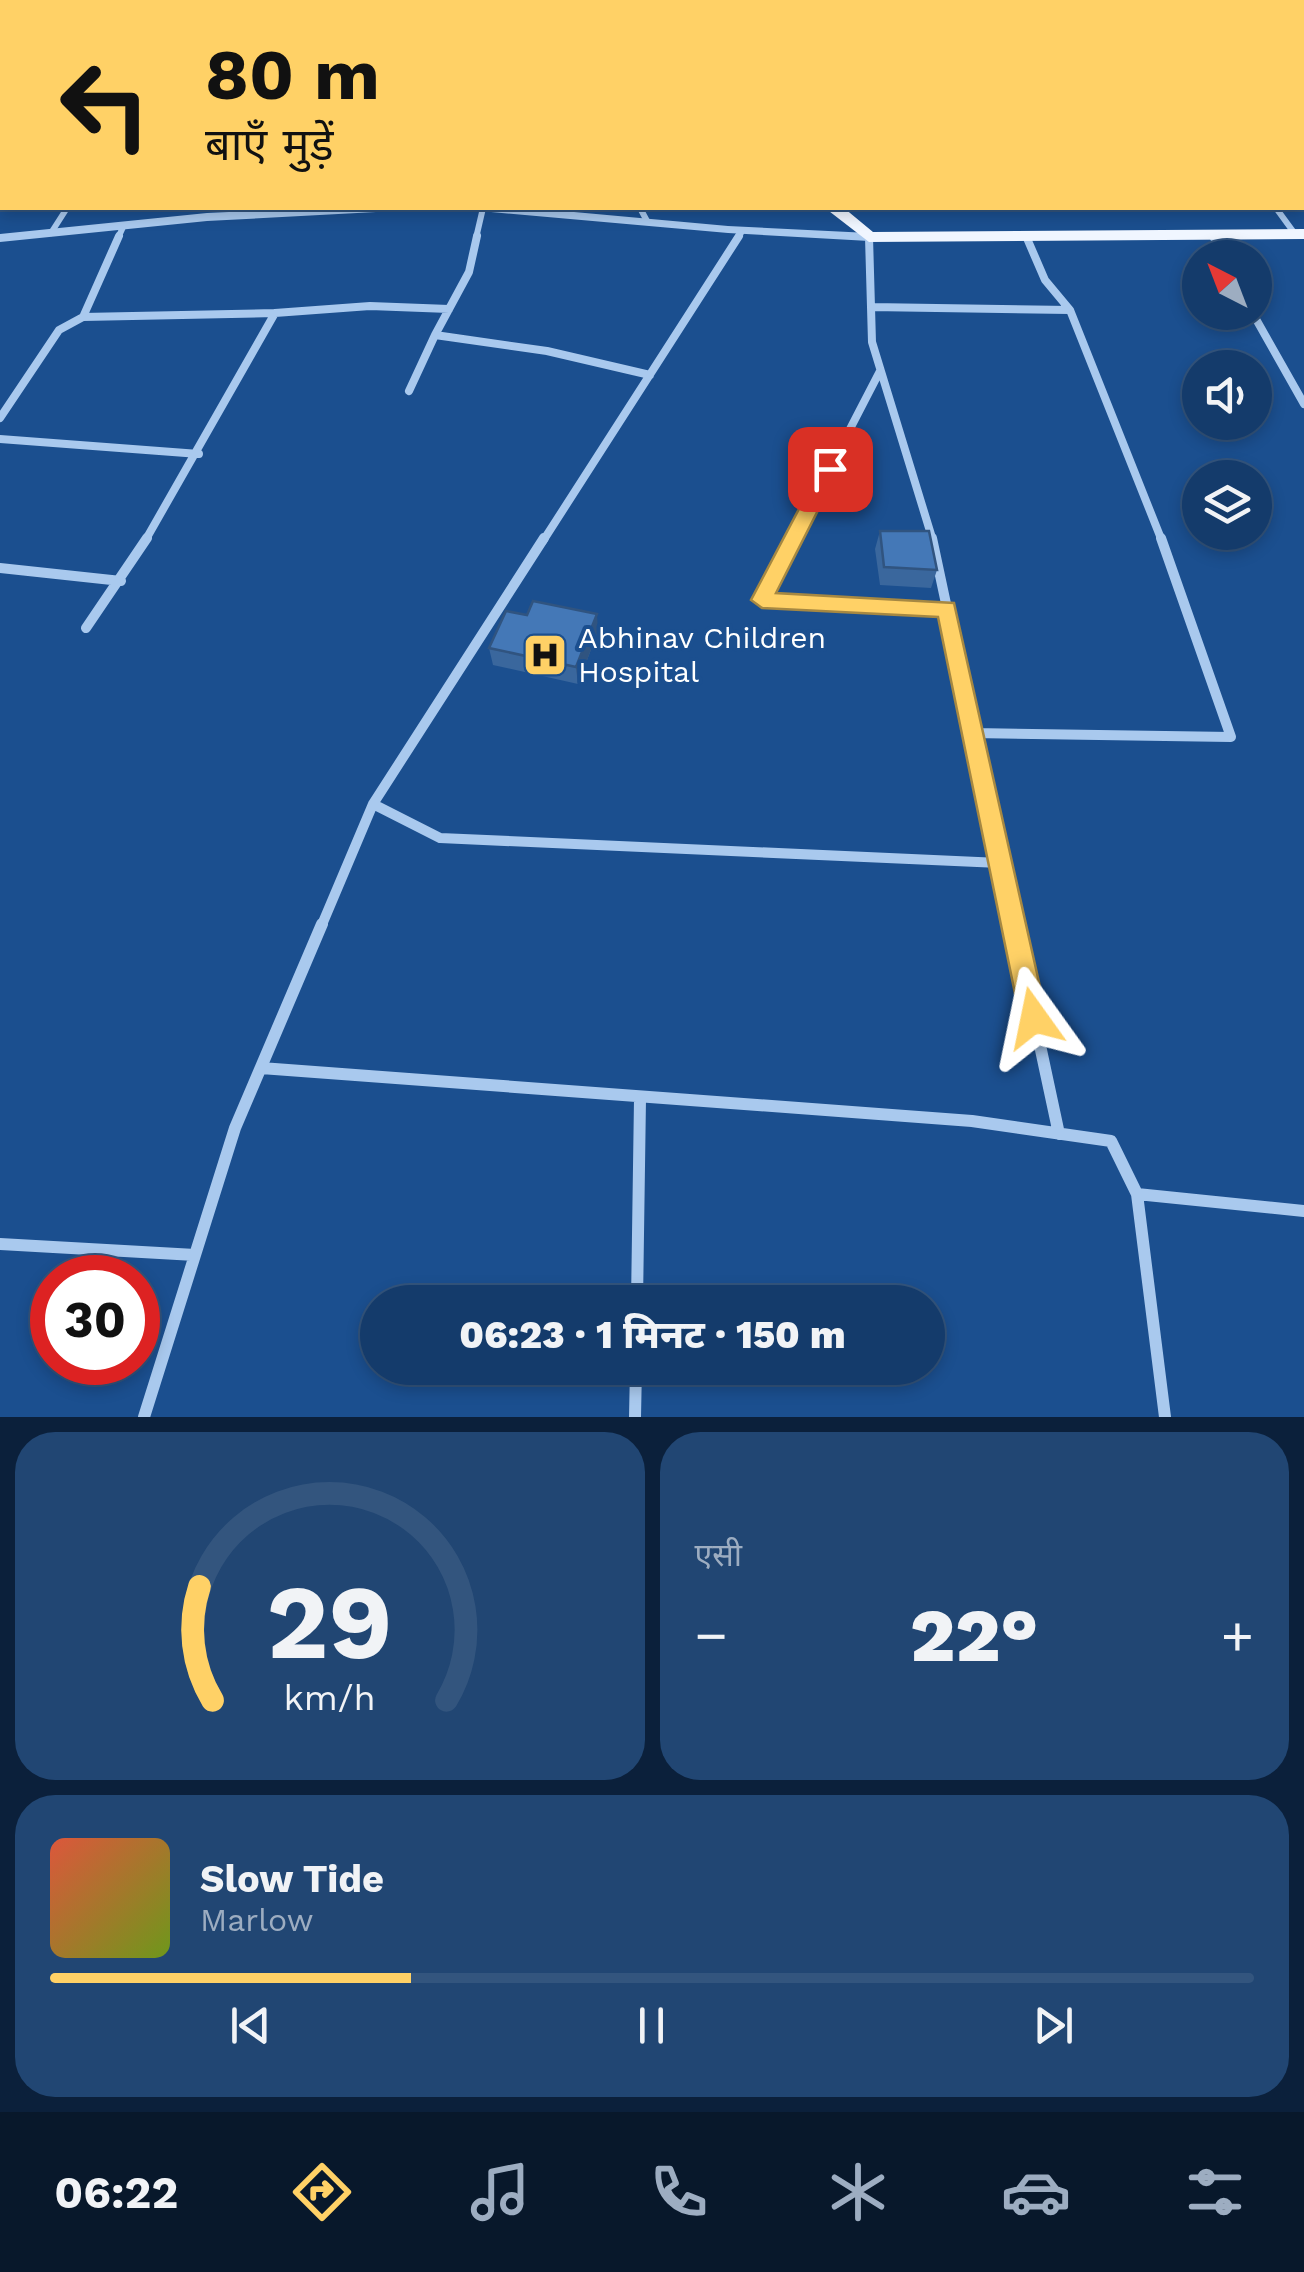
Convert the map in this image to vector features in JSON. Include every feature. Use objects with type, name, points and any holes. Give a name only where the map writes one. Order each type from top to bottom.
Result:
[{"type":"main road","points":[[836,211],[869,237],[1300,234]]},
{"type":"street","points":[[51,233],[66,210]]},
{"type":"street","points":[[0,238],[264,210]]},
{"type":"street","points":[[409,391],[469,272],[483,210]]},
{"type":"street","points":[[542,210],[643,214],[741,233],[869,237],[872,342],[933,542],[1059,1134]]},
{"type":"street","points":[[1278,210],[1300,234]]},
{"type":"street","points":[[82,317],[124,225]]},
{"type":"street","points":[[144,1417],[234,1128],[373,804],[741,233]]},
{"type":"street","points":[[1213,234],[1216,240]]},
{"type":"street","points":[[973,734],[1231,737],[1144,491],[1070,310],[1045,280],[1026,236]]},
{"type":"street","points":[[0,418],[59,330],[82,317],[370,306],[449,309]]},
{"type":"street","points":[[870,307],[1070,310]]},
{"type":"street","points":[[86,628],[121,581],[199,454],[275,312]]},
{"type":"street","points":[[1262,330],[1304,404]]},
{"type":"street","points":[[435,335],[547,351],[650,374]]},
{"type":"street","points":[[880,371],[762,600],[947,609]]},
{"type":"street","points":[[0,439],[199,454]]},
{"type":"street","points":[[0,568],[121,581]]},
{"type":"street","points":[[373,804],[440,838],[1000,863]]},
{"type":"street","points":[[260,1068],[972,1121],[1111,1141],[1138,1194],[1165,1417]]},
{"type":"street","points":[[636,1285],[640,1098]]},
{"type":"street","points":[[1138,1194],[1304,1211]]},
{"type":"street","points":[[0,1244],[195,1256]]},
{"type":"street","points":[[635,1417],[636,1385]]},
{"type":"building","points":[[880,531],[929,531],[937,570],[884,567]]},
{"type":"building","points":[[533,601],[597,614],[576,667],[489,648],[506,611],[527,615]]},
{"type":"place","name":"Abhinav Children Hospital","points":[[545,655]]},
{"type":"route","points":[[830,469],[762,600],[947,609],[1034,1018]]}]
